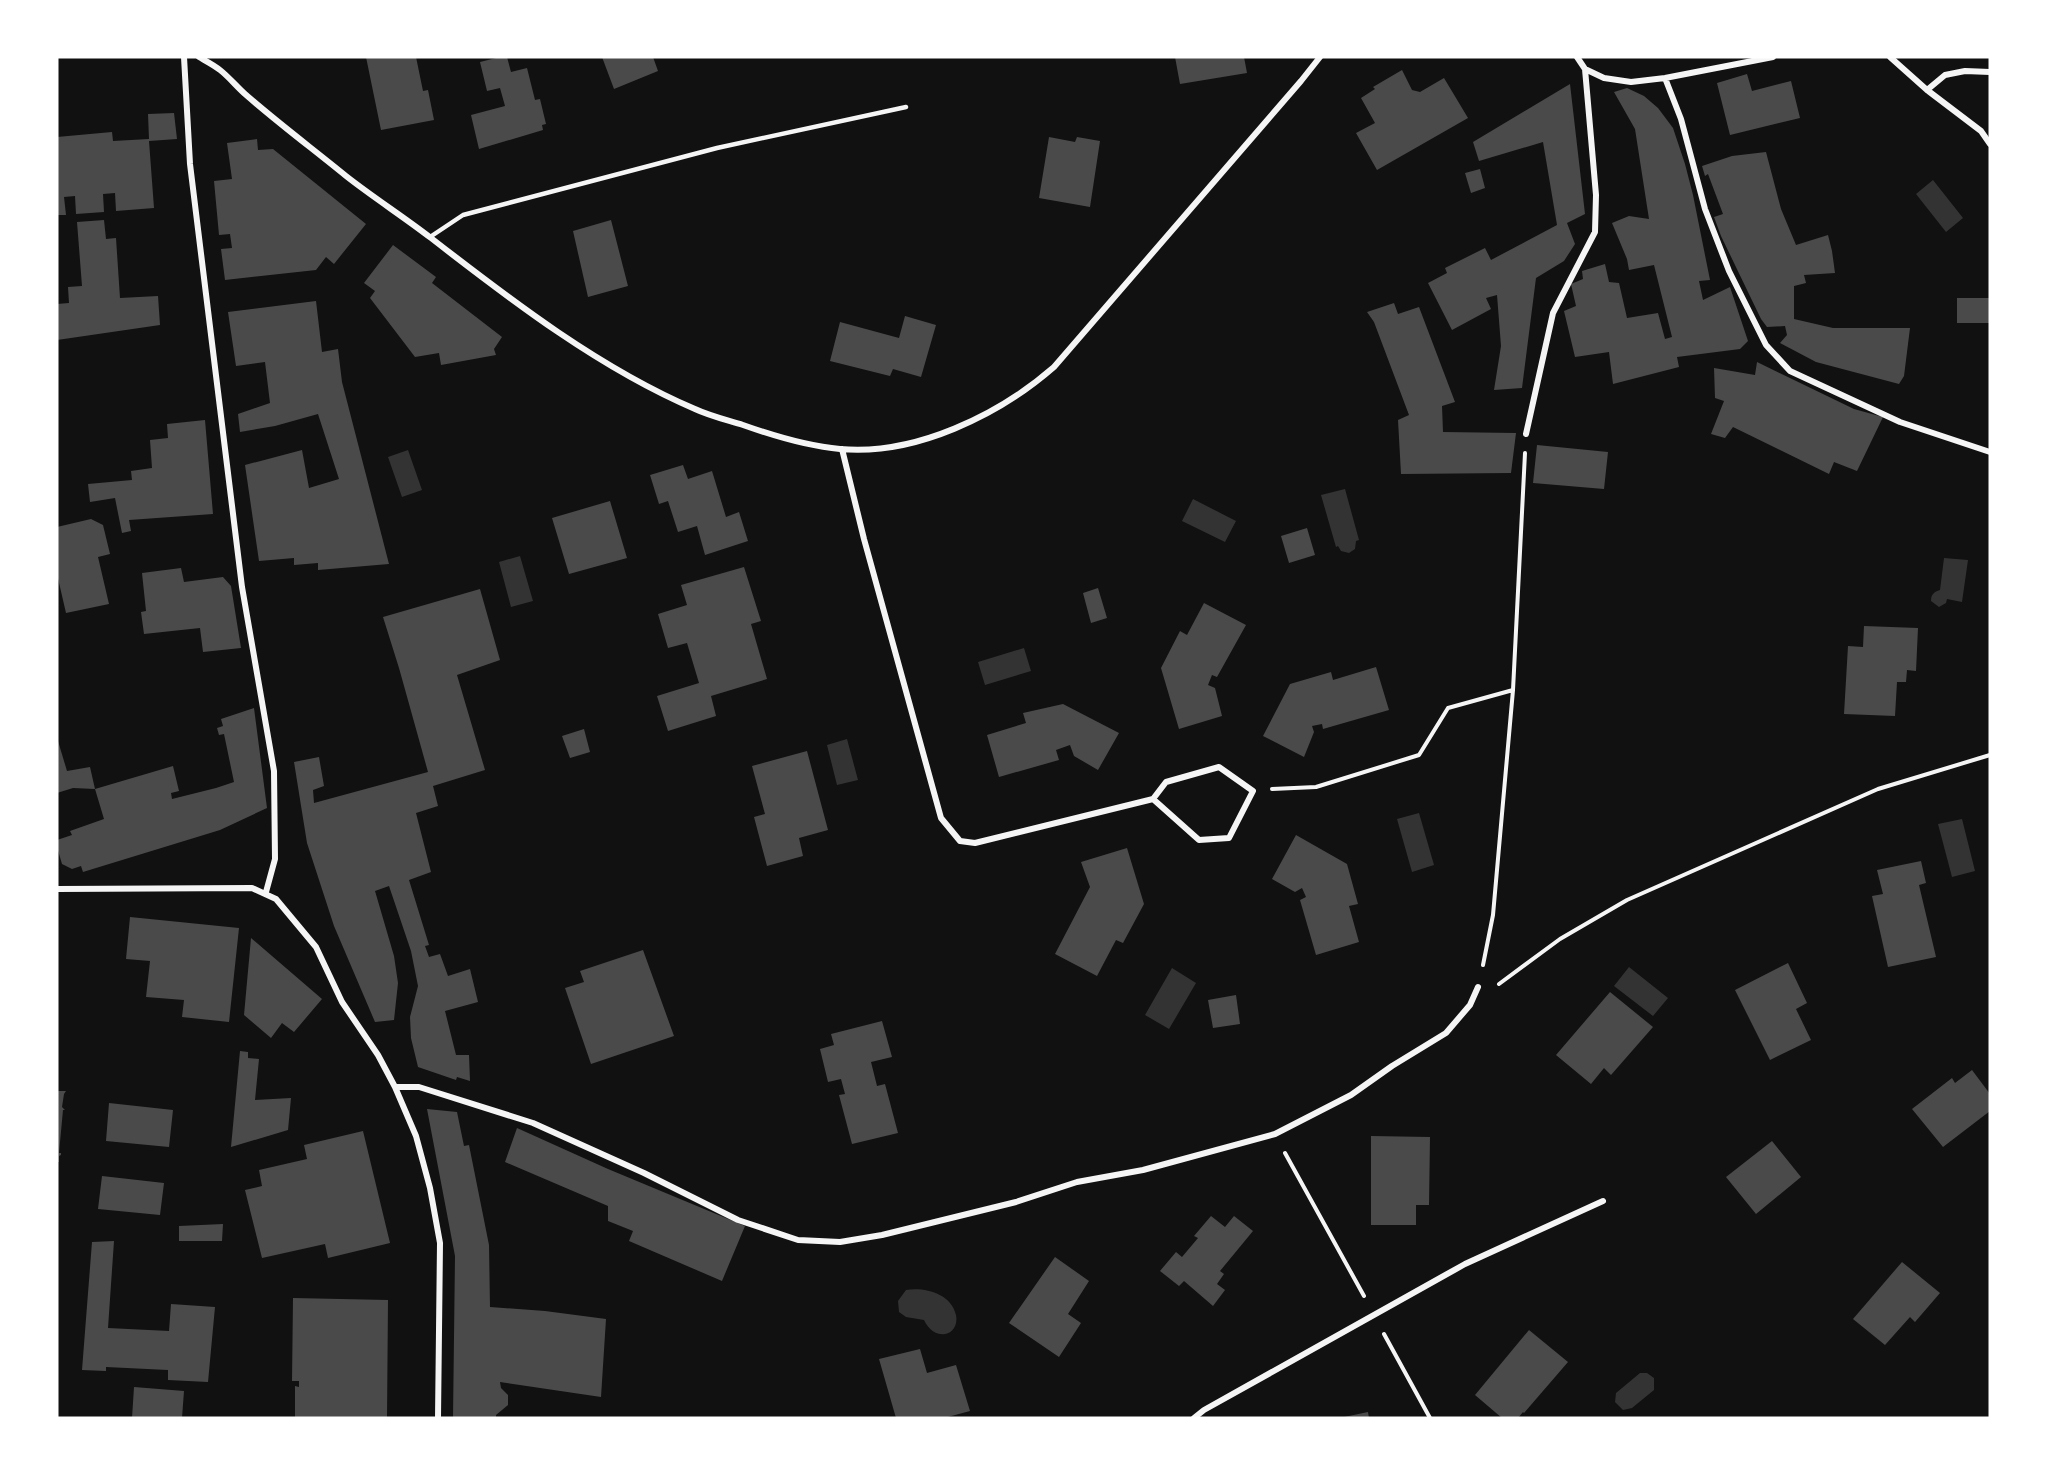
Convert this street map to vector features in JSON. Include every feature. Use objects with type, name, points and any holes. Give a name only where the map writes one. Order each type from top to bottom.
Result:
[{"type":"street","points":[[184,57],[190,164],[240,575],[274,771],[275,860],[266,892]]},
{"type":"street","points":[[199,57],[219,69],[245,94],[350,179],[543,322],[641,383],[696,410],[792,442],[842,449],[897,445],[954,429],[1001,405],[1039,380],[1054,367],[1320,57]]},
{"type":"street","points":[[1526,435],[1553,313],[1595,232],[1596,195],[1585,69],[1577,57]]},
{"type":"street","points":[[1585,69],[1604,78],[1631,82],[1665,78],[1773,57]]},
{"type":"street","points":[[1890,57],[1927,90],[1981,131],[1990,144]]},
{"type":"street","points":[[1927,90],[1945,75],[1965,71],[1990,72]]},
{"type":"street","points":[[1665,78],[1681,119],[1705,210],[1730,271],[1766,345],[1790,371],[1900,422],[1990,452]]},
{"type":"street","points":[[842,449],[864,538],[941,818],[960,840],[975,843],[1153,799],[1166,782],[1219,767],[1253,791],[1229,838],[1199,840],[1153,799]]},
{"type":"street","points":[[57,889],[252,888],[266,892],[276,899],[316,947],[342,1002],[378,1055],[394,1087],[416,1136],[430,1188],[440,1243],[438,1418]]},
{"type":"street","points":[[394,1087],[419,1087],[533,1123],[644,1173],[738,1220],[798,1240],[840,1242],[882,1235],[1016,1202],[1077,1182],[1143,1170],[1275,1134],[1352,1095],[1392,1066],[1446,1033],[1470,1005],[1478,987]]},
{"type":"street","points":[[1194,1418],[1204,1410],[1465,1264],[1603,1201]]},
{"type":"lane","points":[[430,237],[464,215],[717,148],[906,107]]},
{"type":"path","points":[[1478,987],[1493,915],[1514,690],[1526,435]]},
{"type":"path","points":[[1253,791],[1316,787],[1419,755],[1448,708],[1514,690]]},
{"type":"path","points":[[1470,1005],[1560,939],[1628,900],[1878,789],[1990,755]]},
{"type":"path","points":[[1275,1134],[1430,1418]]},
{"type":"shaded area","points":[[1933,180],[1963,218],[1946,232],[1916,194]]},
{"type":"shaded area","points":[[408,450],[422,490],[402,497],[388,457]]},
{"type":"shaded area","points":[[1345,489],[1359,540],[1356,541],[1355,549],[1349,553],[1336,547],[1321,495]]},
{"type":"shaded area","points":[[1193,499],[1236,521],[1225,542],[1182,521]]},
{"type":"shaded area","points":[[520,556],[533,601],[511,607],[499,562]]},
{"type":"shaded area","points":[[1944,558],[1968,560],[1962,602],[1947,599],[1946,603],[1939,607],[1931,599],[1933,594],[1940,590]]},
{"type":"shaded area","points":[[1024,648],[1031,671],[985,685],[978,662]]},
{"type":"shaded area","points":[[847,739],[858,780],[837,785],[827,745]]},
{"type":"shaded area","points":[[1419,813],[1434,865],[1412,872],[1397,819]]},
{"type":"shaded area","points":[[1962,819],[1975,871],[1952,877],[1938,824]]},
{"type":"shaded area","points":[[1629,967],[1668,998],[1653,1016],[1614,986]]},
{"type":"shaded area","points":[[1172,968],[1196,983],[1169,1029],[1145,1015]]},
{"type":"shaded area","points":[[906,1290],[936,1293],[949,1301],[956,1315],[956,1322],[951,1332],[940,1334],[934,1332],[924,1320],[906,1317],[899,1312],[898,1301]]},
{"type":"shaded area","points":[[1640,1373],[1647,1373],[1654,1378],[1654,1390],[1632,1408],[1623,1410],[1615,1402],[1616,1393]]},
{"type":"building","points":[[366,57],[416,57],[423,91],[428,90],[434,120],[381,130]]},
{"type":"building","points":[[507,57],[511,72],[527,68],[535,100],[540,99],[546,124],[542,125],[543,130],[479,149],[471,115],[505,106],[500,88],[487,91],[480,62]]},
{"type":"building","points":[[602,57],[653,57],[658,71],[614,89]]},
{"type":"building","points":[[1175,57],[1244,57],[1247,73],[1180,84]]},
{"type":"building","points":[[1402,70],[1412,90],[1420,92],[1444,78],[1468,118],[1377,170],[1356,133],[1375,123],[1361,98],[1375,89],[1373,87]]},
{"type":"building","points":[[1747,74],[1752,91],[1791,81],[1800,118],[1730,135],[1717,83]]},
{"type":"building","points":[[1570,84],[1585,214],[1567,223],[1575,244],[1564,261],[1536,278],[1522,388],[1494,390],[1501,346],[1497,295],[1486,298],[1491,309],[1452,330],[1428,283],[1447,273],[1445,268],[1485,248],[1491,260],[1557,225],[1543,142],[1479,161],[1473,142]]},
{"type":"building","points":[[1627,88],[1644,96],[1658,108],[1673,128],[1693,195],[1710,280],[1699,281],[1703,300],[1730,287],[1748,341],[1740,349],[1677,357],[1679,367],[1613,384],[1609,352],[1575,357],[1564,311],[1576,306],[1571,284],[1583,279],[1582,271],[1605,264],[1609,282],[1619,283],[1627,318],[1658,313],[1665,339],[1672,337],[1654,265],[1629,270],[1627,259],[1612,223],[1629,216],[1649,219],[1635,129],[1614,92]]},
{"type":"building","points":[[174,113],[177,139],[149,141],[154,208],[116,211],[115,193],[103,194],[104,212],[76,214],[75,196],[64,197],[66,215],[57,215],[57,137],[112,132],[113,141],[149,139],[148,114]]},
{"type":"building","points":[[1049,137],[1075,142],[1077,137],[1100,141],[1090,207],[1039,198]]},
{"type":"building","points":[[257,139],[258,150],[273,149],[366,224],[334,264],[326,257],[316,270],[225,280],[221,249],[232,248],[230,234],[219,235],[214,181],[232,179],[227,143]]},
{"type":"building","points":[[1766,152],[1781,209],[1796,245],[1828,235],[1832,251],[1835,273],[1804,275],[1806,283],[1794,286],[1794,319],[1833,328],[1910,328],[1904,376],[1899,384],[1816,362],[1780,343],[1787,335],[1785,326],[1767,327],[1761,319],[1721,236],[1714,217],[1723,214],[1708,174],[1705,176],[1702,166],[1732,156]]},
{"type":"building","points":[[1480,169],[1485,188],[1471,193],[1465,173]]},
{"type":"building","points":[[104,220],[106,239],[116,238],[120,298],[158,296],[160,325],[57,340],[57,304],[69,303],[68,287],[82,286],[77,222]]},
{"type":"building","points":[[611,220],[628,286],[588,297],[573,231]]},
{"type":"building","points":[[393,245],[436,277],[432,283],[502,337],[494,349],[496,355],[441,365],[439,353],[415,357],[370,298],[375,291],[364,283]]},
{"type":"building","points":[[1957,298],[1990,298],[1990,323],[1957,323]]},
{"type":"building","points":[[316,301],[322,352],[338,349],[342,382],[389,564],[318,570],[318,563],[294,565],[294,558],[259,561],[245,465],[302,450],[309,488],[339,479],[318,414],[275,426],[240,432],[238,414],[270,403],[265,362],[236,366],[228,312]]},
{"type":"building","points":[[1394,303],[1398,314],[1419,307],[1455,402],[1442,406],[1443,432],[1516,433],[1511,473],[1401,474],[1398,420],[1409,415],[1374,322],[1367,312]]},
{"type":"building","points":[[905,316],[936,325],[921,377],[893,369],[890,376],[830,361],[840,322],[899,338]]},
{"type":"building","points":[[1757,362],[1854,409],[1883,417],[1857,471],[1834,462],[1829,474],[1733,427],[1725,438],[1711,434],[1724,401],[1715,398],[1714,368],[1755,375]]},
{"type":"building","points":[[205,420],[213,514],[129,520],[131,531],[122,533],[115,498],[90,502],[88,484],[132,480],[131,471],[152,468],[150,440],[168,438],[167,424]]},
{"type":"building","points":[[1537,445],[1608,452],[1604,489],[1533,483]]},
{"type":"building","points":[[683,465],[688,479],[712,471],[726,517],[739,512],[748,541],[705,555],[697,526],[678,532],[668,501],[659,504],[650,475]]},
{"type":"building","points":[[610,501],[627,558],[569,574],[552,518]]},
{"type":"building","points":[[91,519],[103,525],[110,554],[98,557],[109,604],[66,613],[57,574],[57,527]]},
{"type":"building","points":[[1307,528],[1315,555],[1289,563],[1281,536]]},
{"type":"building","points":[[744,567],[761,621],[751,624],[767,679],[711,696],[716,716],[668,731],[657,696],[699,683],[687,643],[668,648],[658,614],[687,605],[681,585]]},
{"type":"building","points":[[181,568],[184,582],[223,577],[231,586],[241,648],[203,652],[200,628],[144,634],[141,612],[146,611],[142,573]]},
{"type":"building","points":[[1098,588],[1107,618],[1091,623],[1083,593]]},
{"type":"building","points":[[480,589],[500,660],[457,675],[485,770],[433,786],[438,806],[416,813],[431,872],[409,880],[429,945],[425,946],[429,957],[440,954],[448,976],[470,969],[478,1002],[445,1011],[456,1055],[469,1055],[470,1081],[457,1077],[456,1080],[418,1067],[411,1038],[410,1017],[418,986],[411,951],[389,886],[375,891],[394,956],[398,983],[394,1020],[375,1022],[334,926],[307,843],[294,762],[319,757],[324,786],[313,790],[314,803],[428,772],[383,617]]},
{"type":"building","points":[[1204,603],[1246,625],[1217,677],[1212,675],[1208,685],[1215,688],[1222,716],[1179,729],[1161,668],[1180,631],[1187,635]]},
{"type":"building","points":[[1864,626],[1918,628],[1916,671],[1907,670],[1906,682],[1897,682],[1895,716],[1844,714],[1848,646],[1863,647]]},
{"type":"building","points":[[1376,667],[1389,710],[1323,729],[1322,724],[1312,726],[1314,732],[1304,757],[1263,736],[1290,684],[1331,672],[1333,680]]},
{"type":"building","points":[[1063,704],[1119,733],[1098,770],[1074,756],[1070,745],[1056,750],[1059,760],[999,777],[987,735],[1026,723],[1023,713]]},
{"type":"building","points":[[254,708],[267,808],[220,830],[83,872],[81,866],[72,869],[62,864],[57,840],[72,835],[70,831],[104,819],[95,789],[173,766],[179,791],[171,793],[172,799],[234,782],[224,734],[219,735],[217,728],[223,726],[221,719]]},
{"type":"building","points":[[584,729],[590,752],[570,758],[562,736]]},
{"type":"building","points":[[58,741],[67,771],[90,767],[95,789],[73,788],[57,793]]},
{"type":"building","points":[[807,751],[828,830],[799,838],[803,856],[767,866],[754,817],[765,814],[752,766]]},
{"type":"building","points":[[1296,835],[1347,864],[1358,904],[1349,906],[1359,942],[1316,955],[1300,900],[1306,897],[1302,888],[1295,892],[1272,879]]},
{"type":"building","points":[[1127,848],[1144,904],[1123,943],[1116,940],[1097,976],[1055,954],[1090,887],[1081,862]]},
{"type":"building","points":[[1921,861],[1926,883],[1919,885],[1936,957],[1888,967],[1872,896],[1883,894],[1877,870]]},
{"type":"building","points":[[130,917],[239,928],[229,1022],[182,1017],[184,1000],[146,997],[150,961],[126,959]]},
{"type":"building","points":[[251,938],[322,999],[294,1032],[282,1023],[271,1038],[244,1015]]},
{"type":"building","points":[[643,950],[674,1036],[591,1064],[565,988],[584,982],[580,971]]},
{"type":"building","points":[[1788,963],[1807,1003],[1796,1009],[1811,1040],[1770,1060],[1735,990]]},
{"type":"building","points":[[1610,992],[1653,1027],[1611,1075],[1604,1068],[1591,1084],[1556,1055]]},
{"type":"building","points":[[1236,995],[1240,1024],[1213,1028],[1208,1000]]},
{"type":"building","points":[[882,1021],[892,1057],[871,1062],[877,1086],[885,1084],[898,1133],[852,1144],[839,1095],[845,1094],[841,1079],[828,1082],[820,1049],[834,1045],[831,1034]]},
{"type":"building","points":[[240,1051],[248,1052],[248,1058],[259,1059],[255,1100],[291,1098],[288,1130],[231,1147]]},
{"type":"building","points":[[1972,1070],[1990,1094],[1990,1111],[1943,1147],[1912,1109],[1952,1078],[1955,1083]]},
{"type":"building","points":[[57,1091],[66,1091],[62,1107],[65,1110],[63,1110],[59,1162],[57,1162]]},
{"type":"building","points":[[109,1103],[173,1110],[169,1147],[106,1141]]},
{"type":"building","points":[[427,1109],[457,1112],[464,1146],[469,1145],[489,1245],[490,1307],[606,1319],[601,1397],[500,1382],[501,1388],[508,1395],[508,1405],[496,1415],[496,1418],[453,1418],[455,1256]]},
{"type":"building","points":[[517,1128],[745,1226],[722,1281],[629,1241],[633,1231],[608,1221],[608,1206],[505,1162]]},
{"type":"building","points":[[363,1131],[390,1243],[328,1258],[325,1244],[262,1258],[245,1190],[262,1186],[259,1170],[307,1159],[304,1145]]},
{"type":"building","points":[[1371,1136],[1430,1137],[1429,1205],[1416,1205],[1416,1225],[1371,1225]]},
{"type":"building","points":[[1772,1141],[1801,1177],[1756,1214],[1726,1177]]},
{"type":"building","points":[[102,1176],[164,1183],[160,1215],[98,1209]]},
{"type":"building","points":[[1211,1216],[1225,1227],[1234,1216],[1253,1231],[1220,1271],[1224,1274],[1217,1284],[1225,1290],[1213,1306],[1184,1281],[1179,1286],[1160,1271],[1176,1252],[1182,1257],[1198,1238],[1194,1236]]},
{"type":"building","points":[[223,1224],[222,1241],[179,1241],[179,1226]]},
{"type":"building","points":[[114,1241],[108,1328],[169,1331],[171,1304],[215,1307],[208,1382],[168,1380],[168,1370],[106,1367],[106,1371],[82,1370],[92,1242]]},
{"type":"building","points":[[1055,1257],[1089,1281],[1068,1314],[1081,1323],[1059,1357],[1009,1323]]},
{"type":"building","points":[[1902,1262],[1940,1293],[1915,1322],[1910,1317],[1885,1345],[1853,1319]]},
{"type":"building","points":[[293,1298],[388,1300],[387,1418],[295,1418],[295,1386],[299,1387],[299,1381],[292,1381]]},
{"type":"building","points":[[1529,1330],[1568,1362],[1524,1413],[1518,1418],[1502,1418],[1475,1395]]},
{"type":"building","points":[[920,1349],[927,1373],[956,1365],[970,1411],[944,1418],[896,1418],[879,1359]]},
{"type":"building","points":[[134,1387],[184,1391],[182,1418],[132,1418]]},
{"type":"building","points":[[1368,1412],[1369,1418],[1344,1418],[1344,1417]]}]
